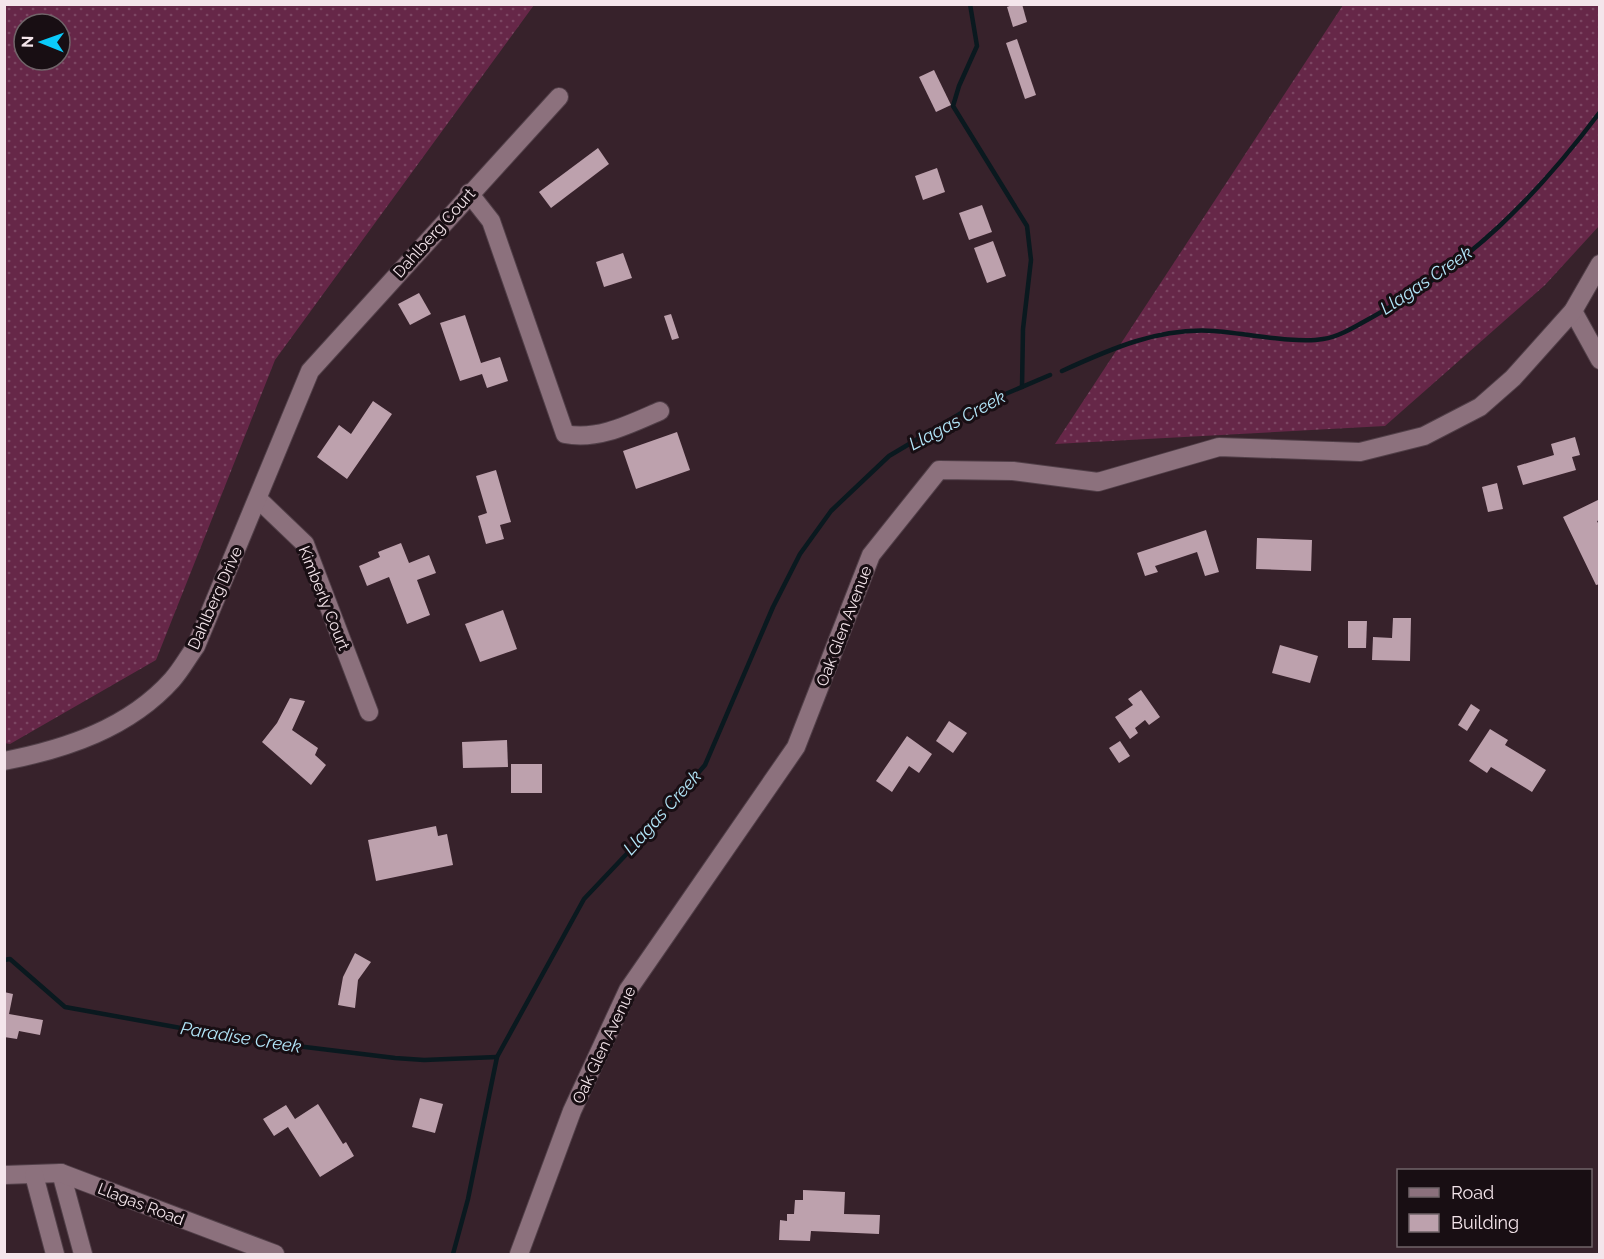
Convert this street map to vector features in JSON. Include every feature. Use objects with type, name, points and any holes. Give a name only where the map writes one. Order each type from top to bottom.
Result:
[{"type":"street","name":"Dahlberg Court","points":[[310,371],[469,193],[559,97]]},
{"type":"street","points":[[469,193],[491,221],[565,434],[580,437],[620,428],[660,411]]},
{"type":"street","name":"Oak Glen Avenue","points":[[519,1254],[572,1111],[628,990],[796,747],[871,555],[939,470],[1014,471],[1098,482],[1219,447],[1360,452],[1424,436],[1480,407],[1513,378],[1573,311],[1599,264]]},
{"type":"street","points":[[1573,311],[1599,360]]},
{"type":"street","name":"Dahlberg Drive","points":[[4,761],[50,752],[94,734],[132,715],[171,680],[196,646],[310,371]]},
{"type":"street","name":"Kimberly Court","points":[[258,499],[305,544],[369,712]]},
{"type":"street","points":[[61,1173],[83,1254]]},
{"type":"street","name":"Llagas Road","points":[[4,1175],[61,1173],[275,1254]]},
{"type":"street","points":[[33,1175],[55,1254]]},
{"type":"shaded area","points":[[5,4],[534,5],[275,360],[156,660],[10,744],[4,743]]},
{"type":"shaded area","points":[[1343,5],[1599,5],[1599,226],[1545,285],[1385,426],[1055,444]]},
{"type":"building","points":[[1022,4],[1027,22],[1013,27],[1007,7]]},
{"type":"building","points":[[1017,39],[1036,95],[1025,99],[1006,43]]},
{"type":"building","points":[[934,70],[951,105],[936,112],[919,77]]},
{"type":"building","points":[[598,148],[609,164],[551,208],[539,192]]},
{"type":"building","points":[[937,168],[945,192],[923,200],[915,176]]},
{"type":"building","points":[[982,205],[992,232],[969,240],[959,213]]},
{"type":"building","points":[[993,241],[1006,276],[987,283],[974,248]]},
{"type":"building","points":[[623,253],[632,278],[604,287],[596,262]]},
{"type":"building","points":[[419,293],[431,314],[410,325],[398,304]]},
{"type":"building","points":[[671,314],[679,338],[672,340],[664,316]]},
{"type":"building","points":[[465,315],[481,363],[500,357],[508,381],[487,388],[482,374],[460,381],[440,323]]},
{"type":"building","points":[[373,401],[392,414],[347,479],[317,457],[339,425],[351,434]]},
{"type":"building","points":[[677,432],[690,470],[636,489],[623,451]]},
{"type":"building","points":[[1575,437],[1580,455],[1572,457],[1576,470],[1523,485],[1517,466],[1554,455],[1551,444]]},
{"type":"building","points":[[496,470],[511,522],[500,525],[504,539],[486,544],[478,516],[487,513],[476,476]]},
{"type":"building","points":[[1497,483],[1503,509],[1488,512],[1482,487]]},
{"type":"building","points":[[1600,499],[1600,520],[1597,521],[1600,527],[1600,584],[1596,585],[1563,517]]},
{"type":"building","points":[[1206,530],[1219,572],[1205,576],[1197,552],[1155,566],[1158,572],[1145,576],[1137,553]]},
{"type":"building","points":[[1257,538],[1312,540],[1311,571],[1256,569]]},
{"type":"building","points":[[401,543],[409,563],[429,555],[436,573],[417,580],[430,615],[407,624],[389,577],[367,586],[359,566],[380,557],[378,552]]},
{"type":"building","points":[[503,610],[517,649],[480,662],[465,624]]},
{"type":"building","points":[[1393,618],[1411,618],[1410,661],[1372,660],[1373,637],[1392,638]]},
{"type":"building","points":[[1348,621],[1367,621],[1366,648],[1348,648]]},
{"type":"building","points":[[1280,645],[1318,656],[1310,683],[1272,673]]},
{"type":"building","points":[[1141,690],[1160,717],[1149,725],[1145,720],[1135,728],[1138,733],[1130,739],[1115,717],[1133,705],[1128,699]]},
{"type":"building","points":[[290,698],[305,701],[292,730],[318,748],[315,755],[326,765],[311,785],[262,742],[277,723]]},
{"type":"building","points":[[1471,704],[1480,710],[1467,731],[1458,725]]},
{"type":"building","points":[[949,721],[967,733],[953,753],[936,741]]},
{"type":"building","points":[[1490,729],[1508,740],[1505,745],[1546,770],[1532,792],[1491,767],[1487,773],[1469,761]]},
{"type":"building","points":[[907,736],[932,754],[919,773],[909,766],[892,792],[876,781]]},
{"type":"building","points":[[507,740],[508,767],[463,768],[462,742]]},
{"type":"building","points":[[1120,741],[1130,756],[1119,763],[1109,748]]},
{"type":"building","points":[[511,764],[542,764],[542,793],[511,793]]},
{"type":"building","points":[[436,826],[438,836],[447,834],[453,865],[376,881],[368,840]]},
{"type":"building","points":[[355,953],[371,962],[358,980],[355,1008],[338,1005],[343,977]]},
{"type":"building","points":[[4,992],[13,994],[9,1014],[43,1020],[40,1035],[19,1031],[17,1039],[4,1037]]},
{"type":"building","points":[[420,1098],[443,1104],[435,1133],[412,1127]]},
{"type":"building","points":[[318,1104],[343,1144],[346,1142],[354,1156],[320,1177],[288,1127],[274,1136],[263,1119],[286,1105],[295,1119]]},
{"type":"building","points":[[803,1190],[845,1192],[844,1214],[880,1215],[879,1234],[811,1231],[810,1241],[779,1240],[780,1220],[787,1221],[787,1214],[794,1214],[795,1200],[803,1200]]},
{"type":"waterway","points":[[970,4],[977,46],[959,86],[953,106],[1027,226],[1031,260],[1023,329],[1022,387]]},
{"type":"waterway","name":"Llagas Creek","points":[[1062,371],[1136,341],[1174,332],[1214,331],[1312,340],[1344,332],[1410,295],[1471,251],[1526,200],[1600,112]]},
{"type":"waterway","name":"Llagas Creek","points":[[453,1254],[468,1199],[497,1057],[584,899],[637,843],[705,765],[773,607],[800,554],[831,511],[889,456],[963,412],[1050,375]]},
{"type":"waterway","name":"Paradise Creek","points":[[4,960],[10,959],[65,1007],[247,1040],[395,1058],[424,1060],[497,1057]]}]
